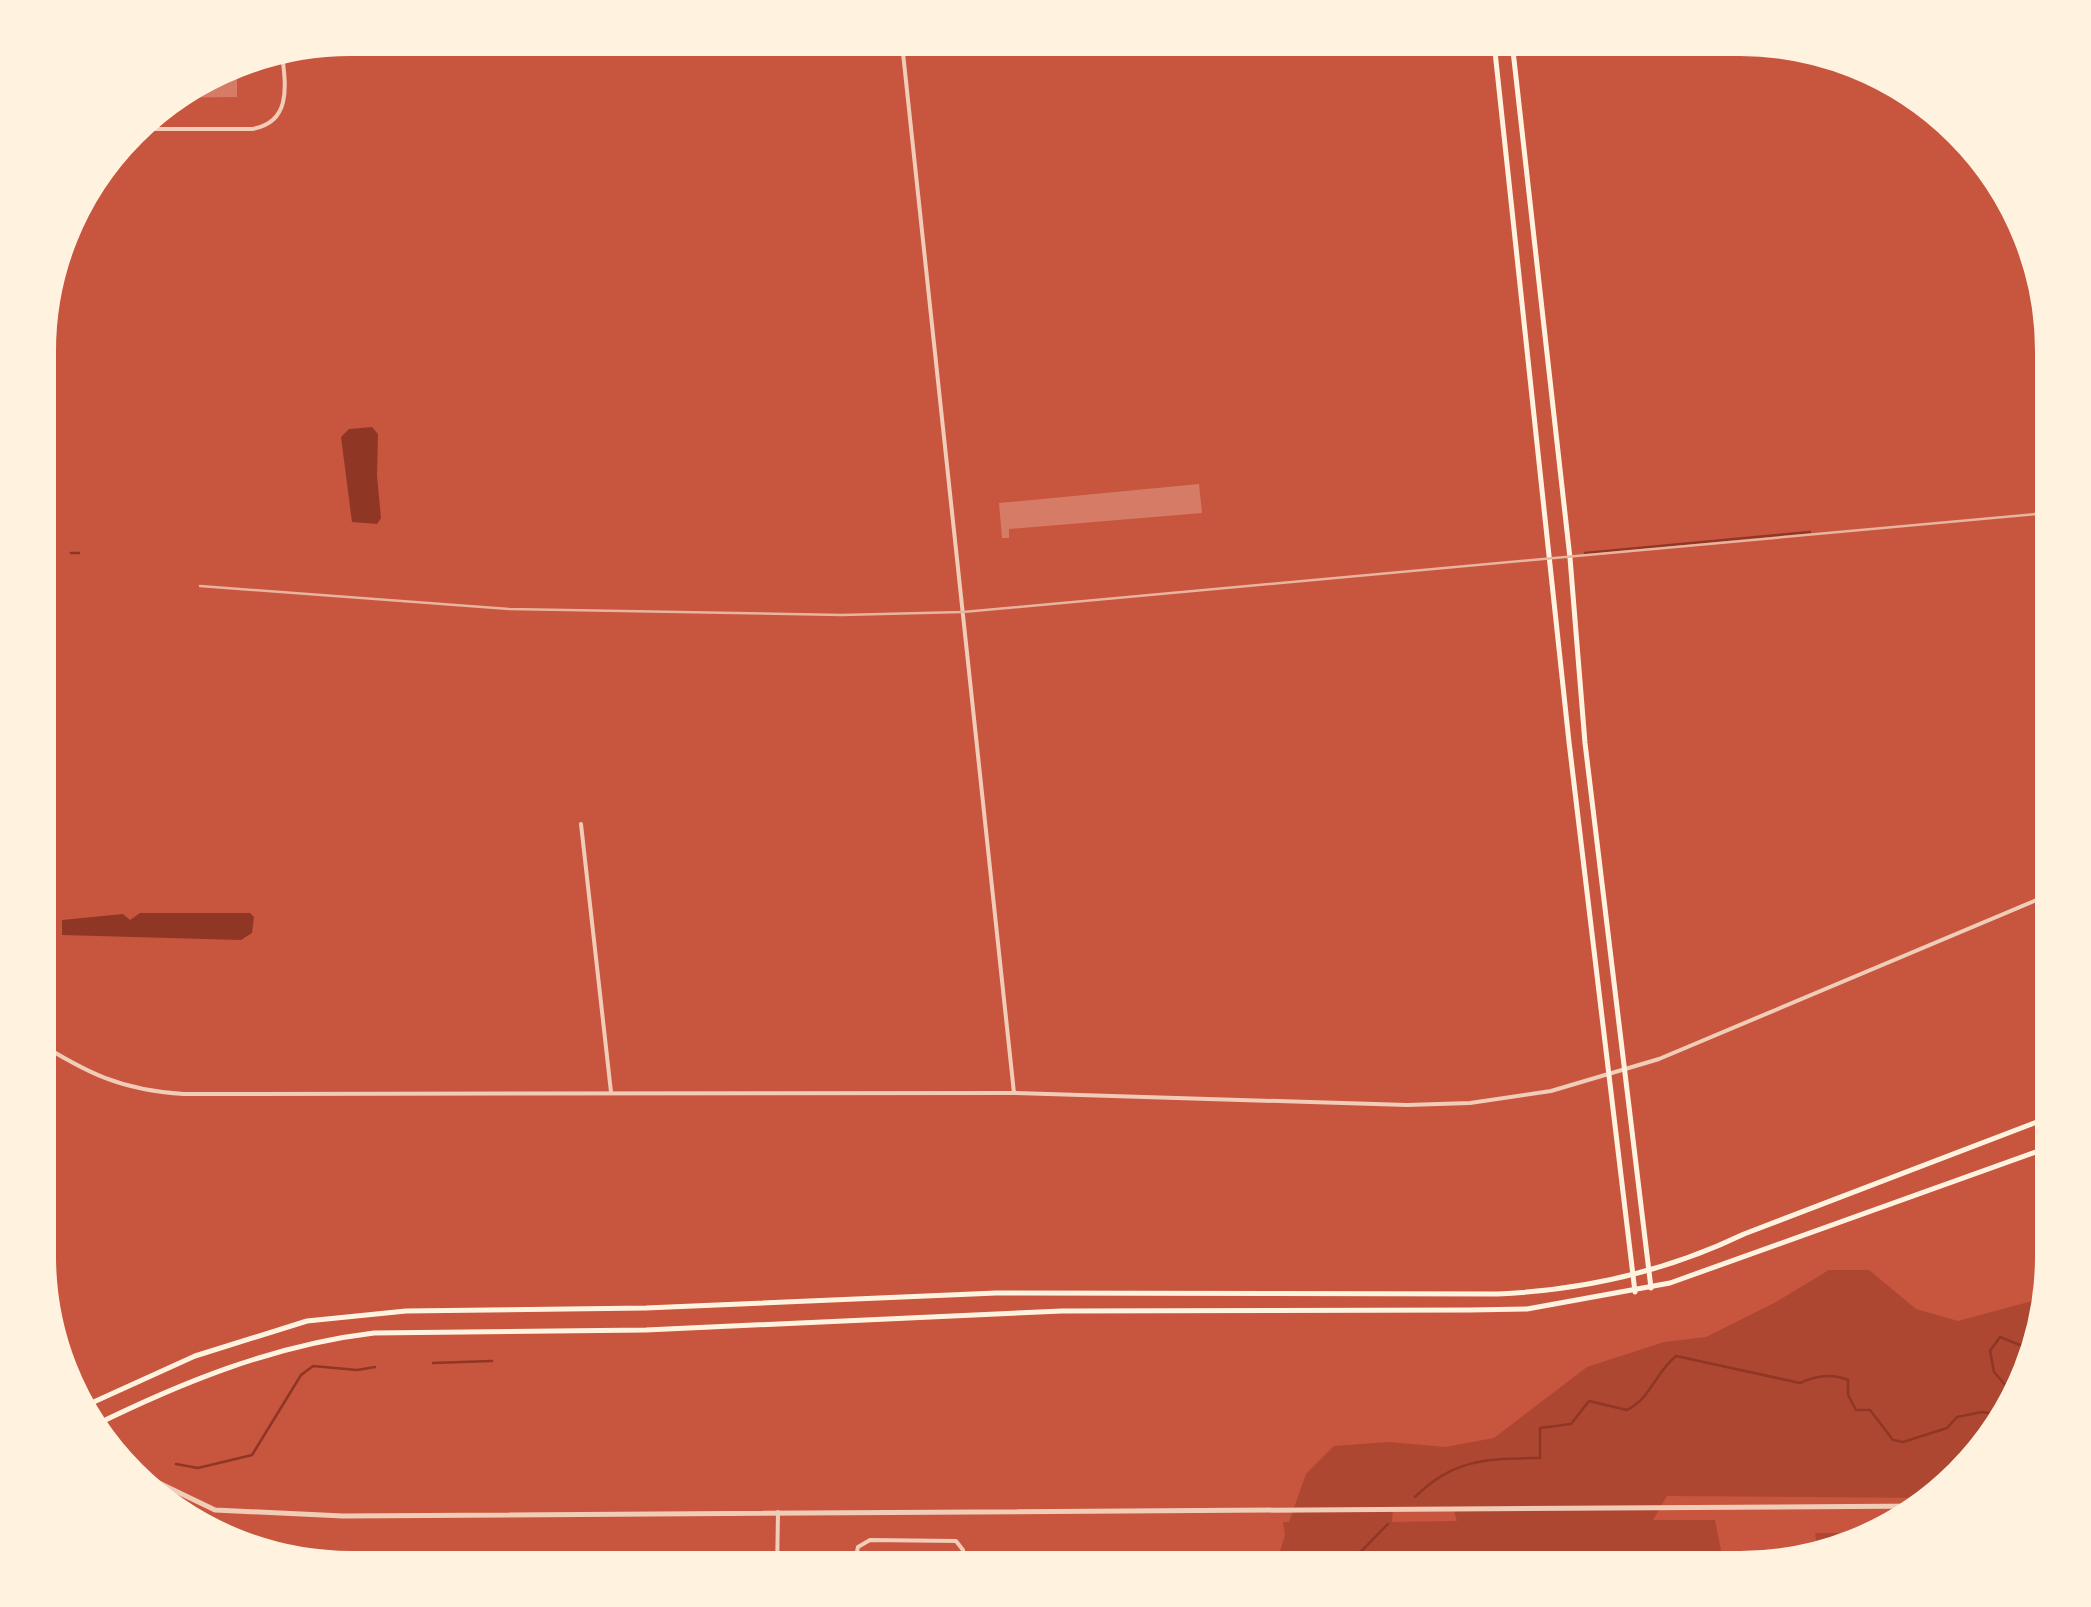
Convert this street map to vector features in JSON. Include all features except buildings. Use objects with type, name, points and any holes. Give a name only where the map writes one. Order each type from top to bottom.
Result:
[{"type":"main road","points":[[1495,51],[1608,1074],[1636,1292]]},
{"type":"main road","points":[[1513,51],[1570,558],[1585,743],[1651,1288]]},
{"type":"main road","points":[[90,1404],[195,1356],[307,1321],[406,1311],[646,1308],[996,1293],[1498,1294],[1568,1288],[1648,1272],[1701,1255],[1744,1234],[2040,1121]]},
{"type":"main road","points":[[103,1425],[196,1380],[268,1354],[374,1333],[646,1330],[1062,1311],[1527,1309],[1651,1288],[1826,1230],[2040,1151]]},
{"type":"street","points":[[903,51],[1014,1093]]},
{"type":"street","points":[[148,130],[252,129],[270,123],[285,100],[281,58]]},
{"type":"street","points":[[581,824],[611,1092]]},
{"type":"street","points":[[51,1056],[53,1052],[108,1081],[184,1094],[1014,1093],[1411,1104],[1512,1098],[1551,1092],[1659,1060],[2040,898]]},
{"type":"street","points":[[150,1479],[190,1500],[231,1513],[344,1516],[1907,1506]]},
{"type":"street","points":[[778,1512],[778,1556]]},
{"type":"street","points":[[856,1556],[858,1547],[870,1540],[956,1541],[964,1556]]},
{"type":"shaded area","points":[[372,427],[378,434],[381,518],[377,524],[352,522],[341,437],[349,429]]},
{"type":"shaded area","points":[[140,913],[250,913],[254,917],[252,933],[241,940],[62,935],[62,920],[123,914],[130,920]]},
{"type":"shaded area","points":[[1829,1270],[1869,1270],[1916,1309],[1958,1321],[2037,1300],[2018,1371],[1990,1423],[1953,1469],[1919,1498],[1667,1496],[1653,1520],[1715,1520],[1722,1555],[1717,1557],[1278,1557],[1285,1535],[1283,1522],[1289,1522],[1306,1474],[1334,1446],[1389,1442],[1445,1447],[1494,1438],[1587,1367],[1664,1342],[1706,1337]],"holes":[[[1393,1509],[1454,1511],[1457,1521],[1392,1522]]]},
{"type":"shaded area","points":[[1815,1533],[1856,1533],[1836,1541],[1817,1546]]},
{"type":"waterway","points":[[1585,553],[1810,532]]},
{"type":"waterway","points":[[71,553],[79,553]]},
{"type":"waterway","points":[[2009,1390],[1994,1372],[1990,1351],[2000,1337],[2026,1347]]},
{"type":"waterway","points":[[1415,1497],[1444,1475],[1473,1463],[1540,1458],[1540,1428],[1571,1424],[1589,1401],[1627,1410],[1642,1399],[1676,1356],[1800,1383],[1824,1376],[1848,1380],[1848,1395],[1856,1410],[1870,1410],[1893,1440],[1903,1442],[1947,1428],[1957,1417],[1982,1412],[1995,1414]]},
{"type":"waterway","points":[[433,1363],[492,1361]]},
{"type":"waterway","points":[[176,1464],[198,1468],[252,1455],[301,1375],[313,1366],[357,1370],[375,1367]]},
{"type":"waterway","points":[[1356,1557],[1388,1524]]},
{"type":"railway","points":[[200,586],[509,609],[842,615],[963,612],[2041,514]]}]
